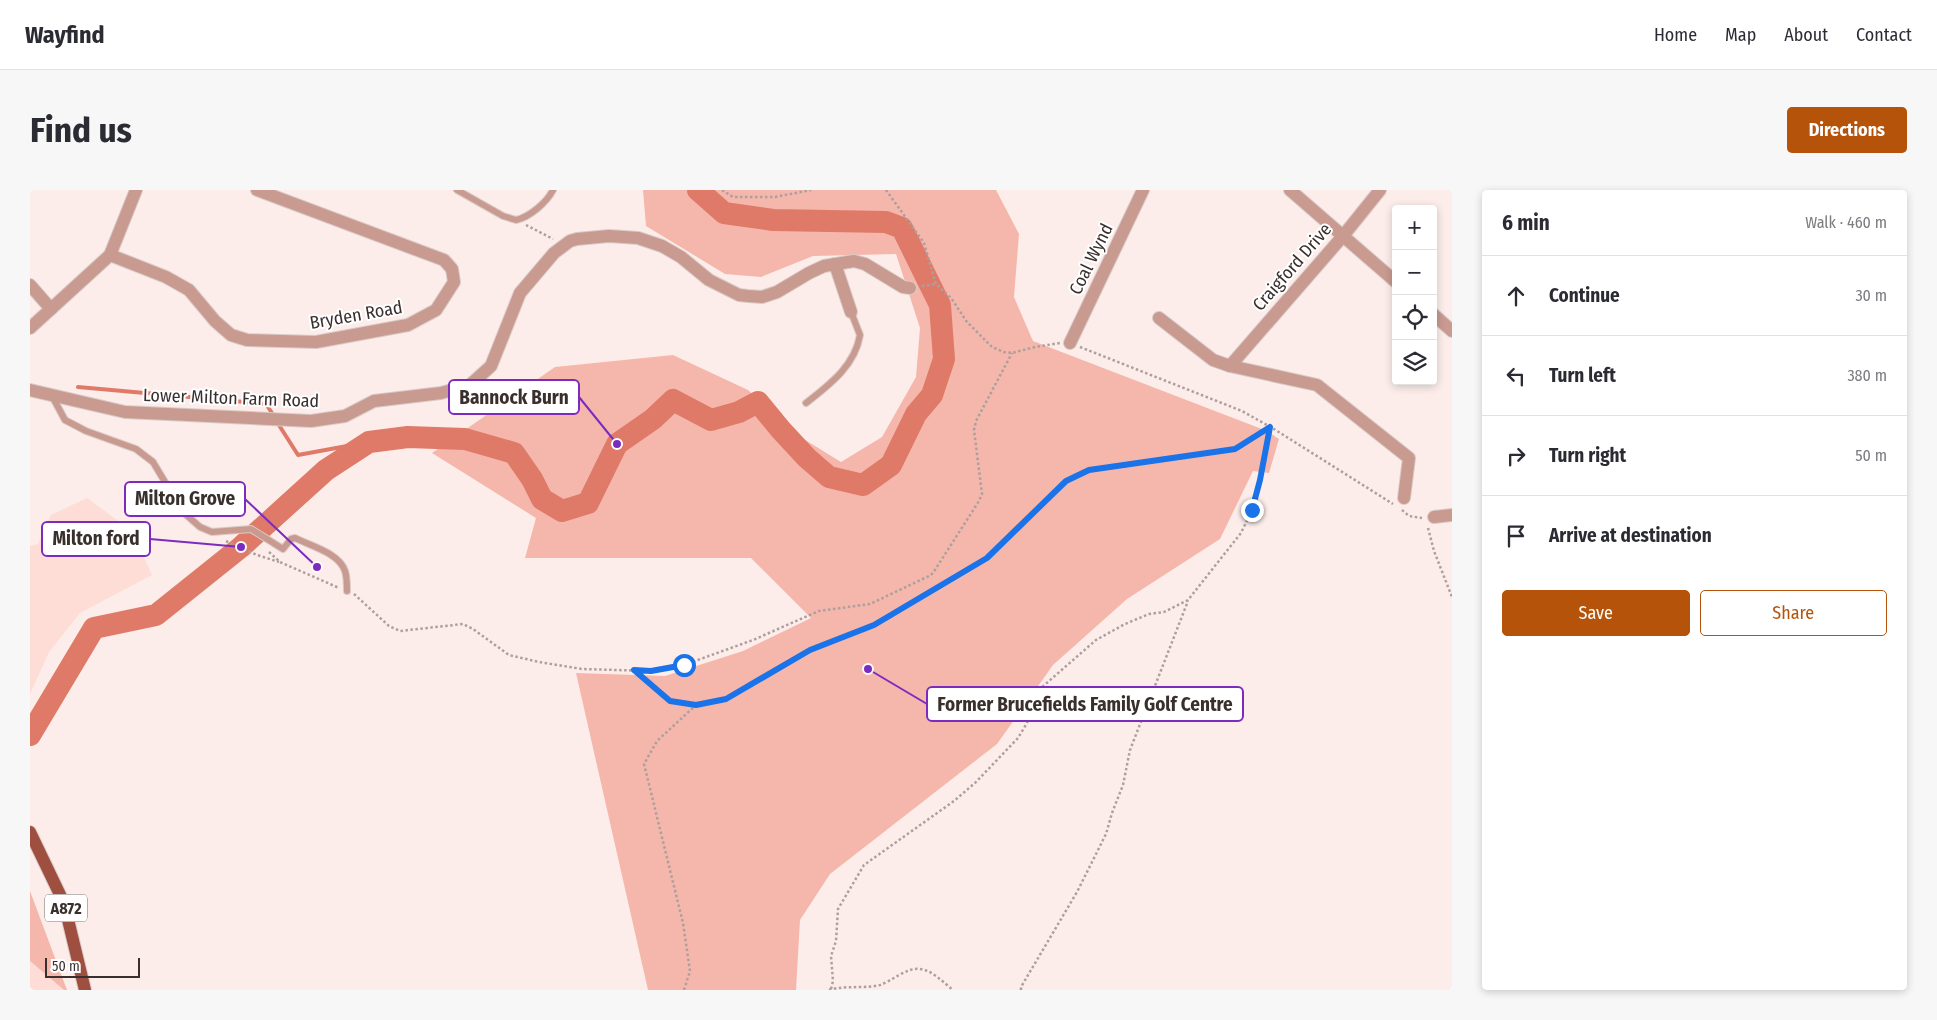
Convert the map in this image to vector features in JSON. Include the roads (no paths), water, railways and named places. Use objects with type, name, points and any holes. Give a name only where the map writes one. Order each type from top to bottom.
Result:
[{"type":"main road","name":"A872","points":[[30,832],[64,903],[85,990]]},
{"type":"street","points":[[30,328],[110,255],[136,190]]},
{"type":"street","name":"Bryden Road","points":[[110,255],[166,278],[189,290],[215,321],[231,335],[247,340],[316,342],[408,325],[436,310],[454,282],[452,269],[444,260],[257,190]]},
{"type":"street","name":"Coal Wynd","points":[[1070,343],[1143,190]]},
{"type":"street","points":[[1290,190],[1392,279]]},
{"type":"street","name":"Craigford Drive","points":[[1230,366],[1343,236],[1380,190]]},
{"type":"street","name":"Lower Milton Farm Road","points":[[30,390],[125,412],[311,421],[345,416],[374,401],[441,393],[470,385],[491,366],[520,293],[554,253],[564,245],[577,239],[593,237],[638,238],[662,246],[681,257],[709,280],[739,295],[762,297],[776,292],[810,273],[835,264],[854,261],[865,264],[903,287],[910,288]]},
{"type":"street","points":[[835,264],[851,312]]},
{"type":"street","points":[[30,285],[51,309]]},
{"type":"street","points":[[1159,318],[1213,360],[1230,366],[1317,385],[1409,458],[1404,498]]},
{"type":"street","points":[[1437,318],[1452,331]]},
{"type":"street","points":[[1430,518],[1452,515]]},
{"type":"lane","points":[[457,190],[503,216],[516,220],[531,212],[547,199],[553,190]]},
{"type":"lane","points":[[806,403],[836,380],[854,354],[860,335],[851,312]]},
{"type":"lane","points":[[51,395],[66,420],[86,431],[136,449],[153,462],[183,512],[200,527],[212,532],[251,529],[284,548],[291,539],[296,538],[340,562],[345,571],[347,591]]},
{"type":"waterway","points":[[30,735],[94,628],[156,615],[241,547],[326,470],[369,442],[408,437],[465,439],[514,453],[532,479],[542,499],[562,511],[588,503],[617,444],[653,419],[673,400],[711,420],[739,412],[758,402],[807,458],[829,477],[863,485],[891,465],[916,414],[932,395],[944,359],[940,305],[902,228],[886,222],[773,220],[724,213],[698,190]]},
{"type":"waterway","points":[[78,387],[266,404],[274,416]]},
{"type":"waterway","points":[[277,422],[298,455],[369,442]]},
{"type":"place","name":"Bannock Burn","points":[[617,444]]},
{"type":"place","name":"Milton ford","points":[[241,547]]},
{"type":"place","name":"Milton Grove","points":[[317,567]]},
{"type":"place","name":"Former Brucefields Family Golf Centre","points":[[868,669]]}]
